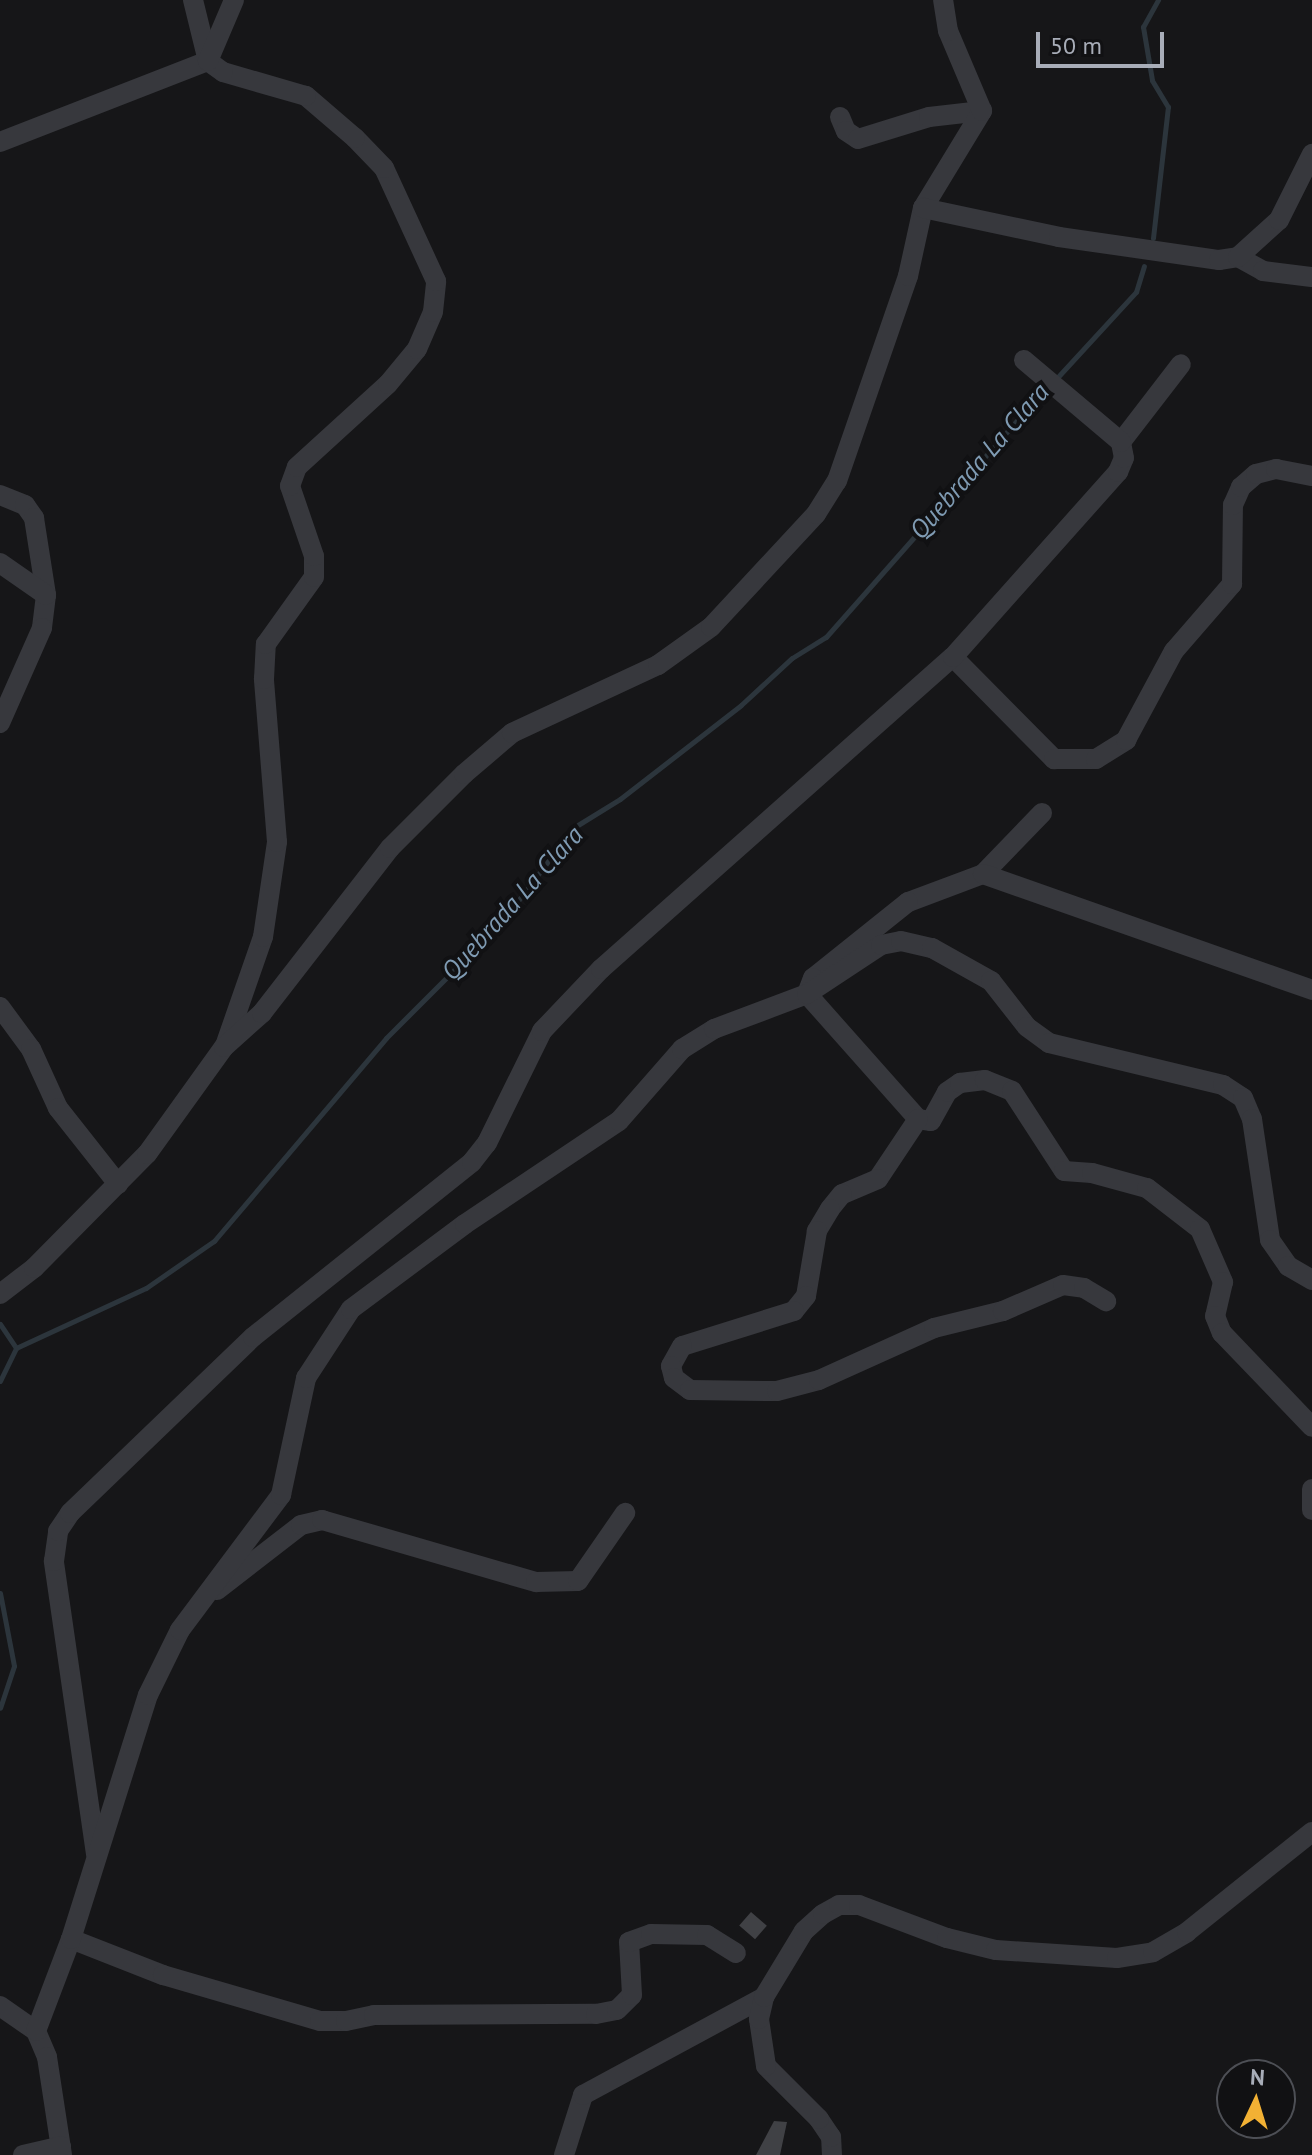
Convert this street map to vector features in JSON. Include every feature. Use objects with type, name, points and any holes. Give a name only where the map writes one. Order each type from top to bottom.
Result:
[{"type":"street","points":[[193,0],[208,61],[223,72],[306,96],[384,168],[436,281],[433,312],[417,349],[388,384],[297,467],[290,486],[314,556],[314,577],[266,644],[264,679],[277,842],[263,937],[224,1047]]},
{"type":"street","points":[[0,142],[208,61],[234,0]]},
{"type":"street","points":[[943,0],[948,31],[982,111]]},
{"type":"street","points":[[840,117],[846,131],[858,139],[929,117],[982,111]]},
{"type":"street","points":[[0,1294],[34,1268],[147,1154],[224,1047],[262,1013],[390,848],[464,774],[512,733],[658,665],[711,627],[816,514],[837,481],[908,276],[923,208],[982,111]]},
{"type":"street","points":[[923,208],[1131,249],[1219,260],[1238,257],[1279,220],[1312,154]]},
{"type":"street","points":[[1238,257],[1263,271],[1312,277]]},
{"type":"street","points":[[97,1862],[54,1561],[58,1531],[70,1513],[253,1337],[472,1162],[542,1031],[601,969],[953,657],[1118,472],[1124,458],[1121,442],[1024,360]]},
{"type":"street","points":[[1121,442],[1181,364]]},
{"type":"street","points":[[953,657],[1054,759],[1096,759],[1126,740],[1174,651],[1232,584],[1233,505],[1241,487],[1256,474],[1276,469],[1312,476]]},
{"type":"street","points":[[0,495],[25,505],[34,518],[46,595],[42,628],[0,723]]},
{"type":"street","points":[[0,563],[46,595]]},
{"type":"street","points":[[807,994],[813,978],[908,902],[983,874],[1042,813]]},
{"type":"street","points":[[983,874],[1312,990]]},
{"type":"street","points":[[36,2031],[97,1862],[148,1695],[180,1630],[281,1495],[306,1378],[351,1309],[465,1224],[619,1121],[682,1049],[714,1029],[807,994],[881,945],[917,945],[991,981],[1027,1027],[1049,1043],[1223,1085],[1243,1098],[1252,1119],[1270,1240],[1288,1266],[1312,1280]]},
{"type":"street","points":[[807,994],[918,1119],[931,1121],[947,1092],[960,1083],[985,1080],[1012,1091],[1064,1171],[1092,1173],[1147,1188],[1200,1229],[1217,1259],[1223,1282],[1215,1316],[1222,1333],[1312,1427]]},
{"type":"street","points":[[0,1007],[31,1049],[58,1108],[118,1184]]},
{"type":"street","points":[[918,1119],[878,1179],[842,1194],[830,1209],[817,1231],[806,1296],[794,1311],[682,1346],[671,1366],[674,1378],[690,1390],[777,1391],[819,1380],[934,1328],[1003,1311],[1063,1285],[1084,1288],[1106,1301]]},
{"type":"street","points":[[1312,1489],[1312,1510]]},
{"type":"street","points":[[204,1598],[255,1566],[301,1525],[322,1520],[521,1578],[578,1581],[625,1513]]},
{"type":"street","points":[[832,2155],[831,2137],[819,2119],[766,2066],[759,2019],[764,1997],[804,1931],[839,1905],[859,1905],[947,1938],[996,1950],[1057,1958],[1153,1952],[1248,1888],[1312,1832]]},
{"type":"street","points":[[71,1939],[190,1983],[320,2021],[346,2021],[374,2015],[596,2014],[617,2010],[632,1995],[629,1942],[651,1934],[707,1935],[736,1953]]},
{"type":"street","points":[[564,2155],[583,2095],[764,1997]]},
{"type":"street","points":[[0,2006],[36,2031],[47,2057],[62,2151],[23,2155]]},
{"type":"building","points":[[751,1912],[767,1926],[755,1939],[739,1926]]},
{"type":"building","points":[[774,2121],[787,2122],[780,2155],[756,2155]]},
{"type":"waterway","name":"Quebrada La Clara","points":[[1153,238],[1168,107],[1152,80],[1143,27],[1158,0]]},
{"type":"waterway","name":"Quebrada La Clara","points":[[1055,380],[1136,292],[1144,266]]},
{"type":"waterway","name":"Quebrada La Clara","points":[[0,1381],[16,1348],[146,1288],[214,1241],[386,1038],[502,922],[573,828],[620,799],[741,705],[792,658],[826,637],[1047,386]]},
{"type":"waterway","points":[[0,1324],[16,1348]]},
{"type":"waterway","name":"Quebrada La Clara","points":[[0,1593],[14,1666],[0,1708]]}]
